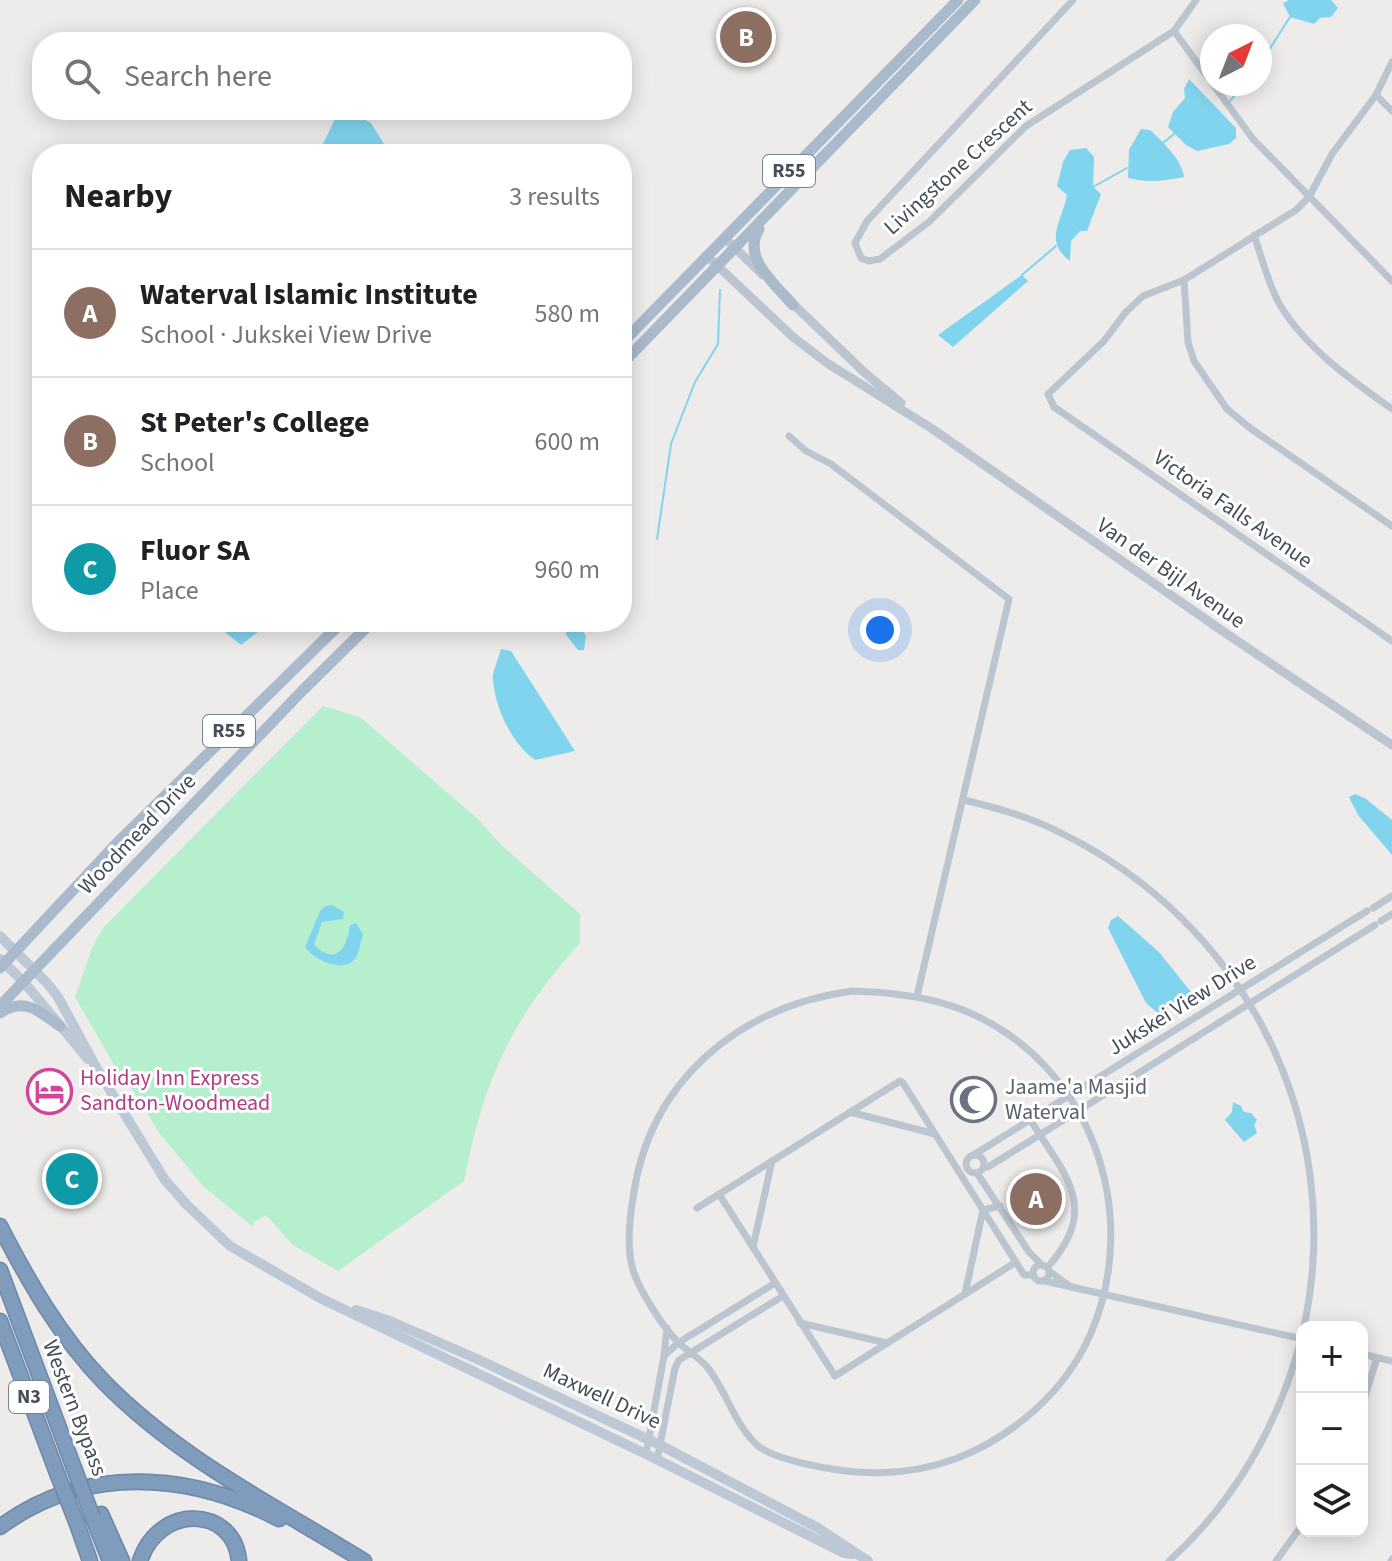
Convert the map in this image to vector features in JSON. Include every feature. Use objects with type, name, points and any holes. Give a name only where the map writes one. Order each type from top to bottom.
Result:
[{"type":"highway","points":[[0,1226],[45,1305],[77,1351],[104,1382],[184,1449],[364,1561]]},
{"type":"highway","name":"Western Bypass","points":[[0,1270],[97,1516],[110,1561]]},
{"type":"highway","name":"Western Bypass","points":[[0,1321],[90,1561]]},
{"type":"highway","points":[[0,1527],[46,1501],[90,1488],[141,1481],[171,1483],[202,1488],[240,1500],[355,1561]]},
{"type":"highway","points":[[97,1516],[122,1561]]},
{"type":"highway","points":[[140,1561],[157,1531],[186,1518],[201,1519],[217,1526],[230,1537],[239,1561]]},
{"type":"main road","name":"R55","points":[[632,333],[958,0]]},
{"type":"main road","name":"R55","points":[[632,354],[975,0]]},
{"type":"main road","points":[[767,215],[755,236],[755,257],[793,305]]},
{"type":"main road","name":"Woodmead Drive","points":[[1,963],[16,951],[138,821],[332,632]]},
{"type":"main road","name":"Woodmead Drive","points":[[0,1006],[362,632]]},
{"type":"main road","name":"Maxwell Drive","points":[[0,936],[58,997],[151,1160],[213,1232],[248,1258],[320,1298],[844,1553],[868,1561]]},
{"type":"main road","name":"Maxwell Drive","points":[[1,963],[23,981],[97,1069]]},
{"type":"main road","points":[[0,1013],[15,1004],[26,1005],[60,1026]]},
{"type":"main road","name":"Maxwell Drive","points":[[320,1298],[390,1321],[660,1445],[818,1528],[845,1544],[854,1554]]},
{"type":"street","name":"Livingstone Crescent","points":[[1073,0],[867,221],[855,243],[861,258],[869,261],[880,259],[942,210],[1026,126],[1174,31],[1196,0]]},
{"type":"street","points":[[1174,31],[1253,139],[1392,281]]},
{"type":"street","points":[[1392,62],[1376,95],[1332,154],[1309,197],[1296,210],[1184,280],[1188,342],[1194,361],[1227,409],[1392,526]]},
{"type":"street","points":[[1376,95],[1392,111]]},
{"type":"street","points":[[1254,235],[1279,303],[1289,318],[1339,370],[1392,409]]},
{"type":"street","name":"Van der Bijl Avenue","points":[[725,237],[865,373],[931,428]]},
{"type":"street","name":"Van der Bijl Avenue","points":[[706,255],[807,348],[931,428],[1392,745]]},
{"type":"street","name":"Victoria Falls Avenue","points":[[1184,280],[1153,290],[1134,303],[1104,341],[1049,392],[1054,407],[1392,641]]},
{"type":"street","points":[[789,436],[806,451],[831,464],[1009,599],[917,996]]},
{"type":"street","points":[[964,800],[1031,819],[1104,857],[1170,906],[1242,989],[1265,1027],[1291,1092],[1308,1159],[1314,1247],[1305,1321]]},
{"type":"street","name":"Jukskei View Drive","points":[[975,1154],[1392,896]]},
{"type":"street","name":"Jukskei View Drive","points":[[963,1179],[988,1167],[1392,914]]},
{"type":"street","points":[[1359,916],[1367,930]]},
{"type":"street","points":[[852,991],[917,996],[963,1010],[998,1028],[1036,1057],[1070,1097],[1096,1146],[1109,1197],[1112,1243],[1105,1295],[1079,1356],[1061,1382],[1029,1416],[995,1440],[965,1455],[910,1471],[853,1474],[797,1462],[761,1448],[746,1431],[709,1369],[678,1343],[667,1328],[632,1269],[629,1237],[636,1176],[642,1149],[664,1107],[679,1085],[707,1055],[736,1032],[778,1009],[825,995],[852,991]]},
{"type":"street","points":[[697,1208],[900,1081],[1024,1275],[1041,1269],[1071,1235],[1076,1204],[1070,1185],[1031,1121]]},
{"type":"street","points":[[850,1112],[935,1134]]},
{"type":"street","points":[[956,1168],[975,1154],[982,1158],[979,1170],[1029,1252],[1049,1276],[1045,1281]]},
{"type":"street","points":[[753,1247],[772,1161]]},
{"type":"street","points":[[966,1162],[967,1168],[979,1170]]},
{"type":"street","points":[[719,1194],[835,1376],[1016,1262]]},
{"type":"street","points":[[983,1210],[1000,1206]]},
{"type":"street","points":[[965,1294],[983,1210]]},
{"type":"street","points":[[1041,1269],[1039,1282],[1296,1337]]},
{"type":"street","points":[[1041,1269],[1073,1288]]},
{"type":"street","points":[[664,1356],[678,1343],[775,1283]]},
{"type":"street","points":[[766,1289],[774,1302]]},
{"type":"street","points":[[756,1295],[764,1308]]},
{"type":"street","points":[[657,1460],[677,1364],[783,1296]]},
{"type":"street","points":[[800,1323],[887,1343]]},
{"type":"street","points":[[646,1454],[667,1328]]},
{"type":"street","points":[[1169,1561],[1206,1523],[1248,1467],[1273,1419],[1296,1355]]},
{"type":"street","points":[[1368,1356],[1392,1361]]},
{"type":"street","points":[[1366,1393],[1377,1358]]},
{"type":"street","points":[[1276,1561],[1296,1533]]},
{"type":"green space","points":[[323,706],[360,717],[479,820],[501,845],[580,914],[580,943],[518,1025],[491,1081],[464,1181],[338,1271],[293,1245],[266,1215],[254,1222],[253,1227],[203,1186],[160,1134],[132,1089],[124,1082],[75,997],[93,946],[103,928]]},
{"type":"water","points":[[1289,0],[1331,0],[1338,8],[1331,17],[1320,18],[1314,24],[1290,17],[1283,3]]},
{"type":"water","points":[[1189,79],[1200,90],[1200,96],[1205,96],[1236,128],[1236,138],[1229,144],[1197,151],[1186,145],[1168,127],[1173,112],[1185,98],[1184,89]]},
{"type":"water","points":[[335,120],[366,120],[384,144],[323,144]]},
{"type":"water","points":[[1141,129],[1150,130],[1166,146],[1180,164],[1184,177],[1156,181],[1128,178],[1129,150]]},
{"type":"water","points":[[1086,148],[1094,157],[1093,187],[1101,194],[1087,231],[1080,231],[1071,241],[1070,261],[1057,246],[1056,230],[1067,195],[1057,186],[1063,162],[1070,150]]},
{"type":"water","points":[[1022,275],[1028,281],[953,347],[938,335]]},
{"type":"water","points":[[226,632],[258,632],[241,645]]},
{"type":"water","points":[[566,632],[583,632],[586,636],[584,650],[578,650]]},
{"type":"water","points":[[501,649],[511,651],[575,751],[535,760],[519,745],[506,724],[494,691],[494,673]]},
{"type":"water","points":[[1355,794],[1392,820],[1392,855],[1358,815],[1349,797]]},
{"type":"water","points":[[332,905],[344,912],[343,919],[322,922],[314,945],[329,954],[340,952],[350,925],[356,923],[363,934],[356,957],[348,964],[335,965],[321,960],[305,947],[320,911]]},
{"type":"water","points":[[1118,916],[1159,952],[1191,992],[1160,1015],[1146,1003],[1108,928],[1111,920]]},
{"type":"water","points":[[1233,1102],[1257,1120],[1254,1125],[1257,1133],[1244,1142],[1225,1120],[1232,1112]]},
{"type":"waterway","points":[[1272,45],[1290,17]]},
{"type":"waterway","points":[[1230,101],[1234,96]]},
{"type":"waterway","points":[[1163,143],[1174,134]]},
{"type":"waterway","points":[[1093,187],[1127,168]]},
{"type":"waterway","points":[[1022,275],[1056,246]]},
{"type":"waterway","points":[[657,539],[671,444],[695,382],[718,344],[720,290]]},
{"type":"place","name":"St Peter's College","points":[[746,37]]},
{"type":"place","name":"Holiday Inn Express Sandton-Woodmead","points":[[49,1091]]},
{"type":"place","name":"Jaame'a Masjid Waterval","points":[[974,1100]]},
{"type":"place","name":"Fluor SA","points":[[72,1179]]},
{"type":"place","name":"Waterval Islamic Institute","points":[[1036,1199]]}]
